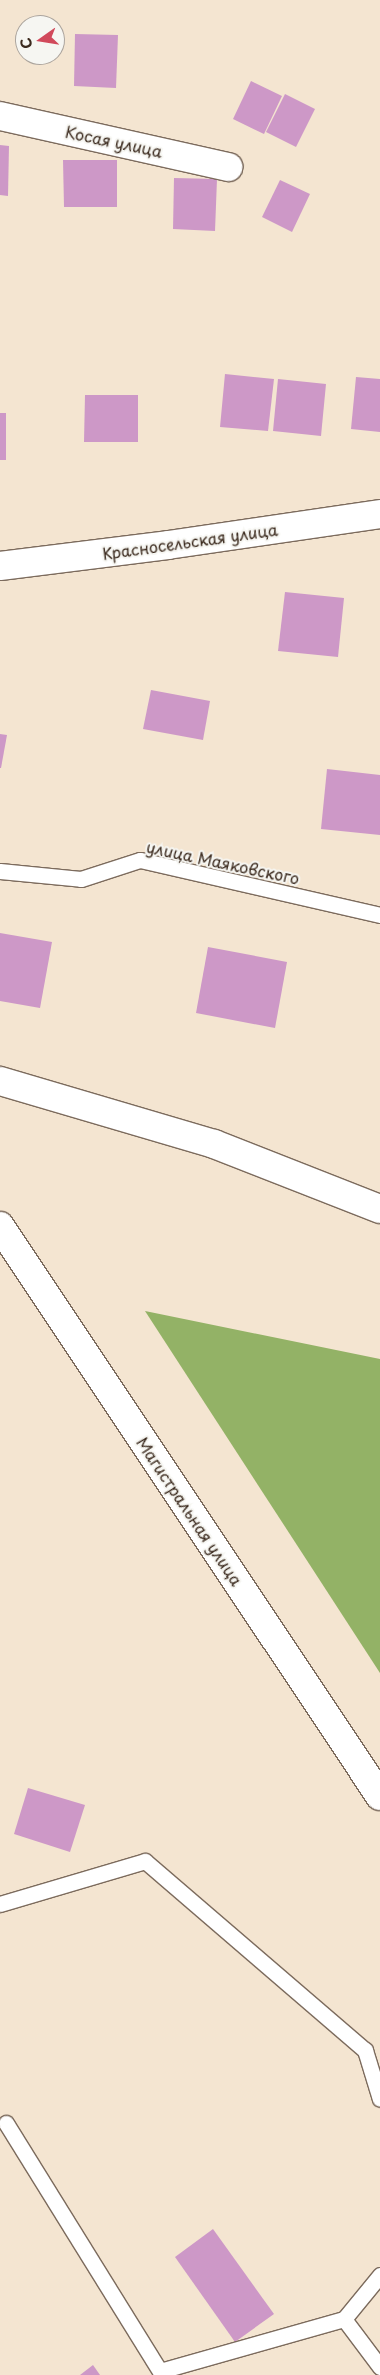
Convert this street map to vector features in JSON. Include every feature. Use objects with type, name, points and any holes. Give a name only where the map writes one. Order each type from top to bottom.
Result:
[{"type":"street","name":"Косая улица","points":[[0,116],[228,166]]},
{"type":"street","name":"Красносельская улица","points":[[0,566],[168,545],[380,514]]},
{"type":"street","points":[[0,1080],[214,1144],[380,1209]]},
{"type":"street","name":"Магистральная улица","points":[[0,1226],[380,1796]]},
{"type":"lane","name":"улица Маяковского","points":[[0,871],[81,879],[140,860],[380,915]]},
{"type":"lane","points":[[0,1904],[146,1861],[365,2050],[380,2099]]},
{"type":"lane","points":[[6,2123],[160,2371],[344,2318],[380,2275]]},
{"type":"lane","points":[[344,2318],[380,2367]]},
{"type":"green space","points":[[145,1311],[380,1359],[380,1673]]},
{"type":"building","points":[[75,34],[118,35],[116,88],[74,86]]},
{"type":"building","points":[[251,81],[282,96],[264,134],[233,119]]},
{"type":"building","points":[[285,94],[315,109],[296,147],[266,132]]},
{"type":"building","points":[[0,145],[9,146],[8,196],[0,195]]},
{"type":"building","points":[[63,160],[117,160],[117,207],[64,207]]},
{"type":"building","points":[[174,178],[217,179],[215,231],[173,229]]},
{"type":"building","points":[[280,180],[310,194],[292,232],[262,217]]},
{"type":"building","points":[[225,374],[274,379],[268,431],[220,427]]},
{"type":"building","points":[[356,377],[380,379],[380,432],[351,429]]},
{"type":"building","points":[[278,379],[326,384],[321,436],[273,431]]},
{"type":"building","points":[[85,395],[138,395],[138,442],[84,442]]},
{"type":"building","points":[[0,413],[6,413],[6,460],[0,460]]},
{"type":"building","points":[[285,592],[344,598],[338,657],[278,651]]},
{"type":"building","points":[[151,690],[210,701],[203,740],[143,729]]},
{"type":"building","points":[[0,734],[7,735],[1,768],[0,768]]},
{"type":"building","points":[[327,769],[380,775],[380,835],[321,829]]},
{"type":"building","points":[[0,933],[52,942],[40,1008],[0,1001]]},
{"type":"building","points":[[208,947],[287,962],[275,1028],[196,1013]]},
{"type":"building","points":[[28,1788],[85,1805],[70,1852],[14,1834]]},
{"type":"building","points":[[213,2229],[274,2314],[235,2342],[175,2257]]},
{"type":"building","points":[[93,2365],[100,2375],[80,2375]]}]
